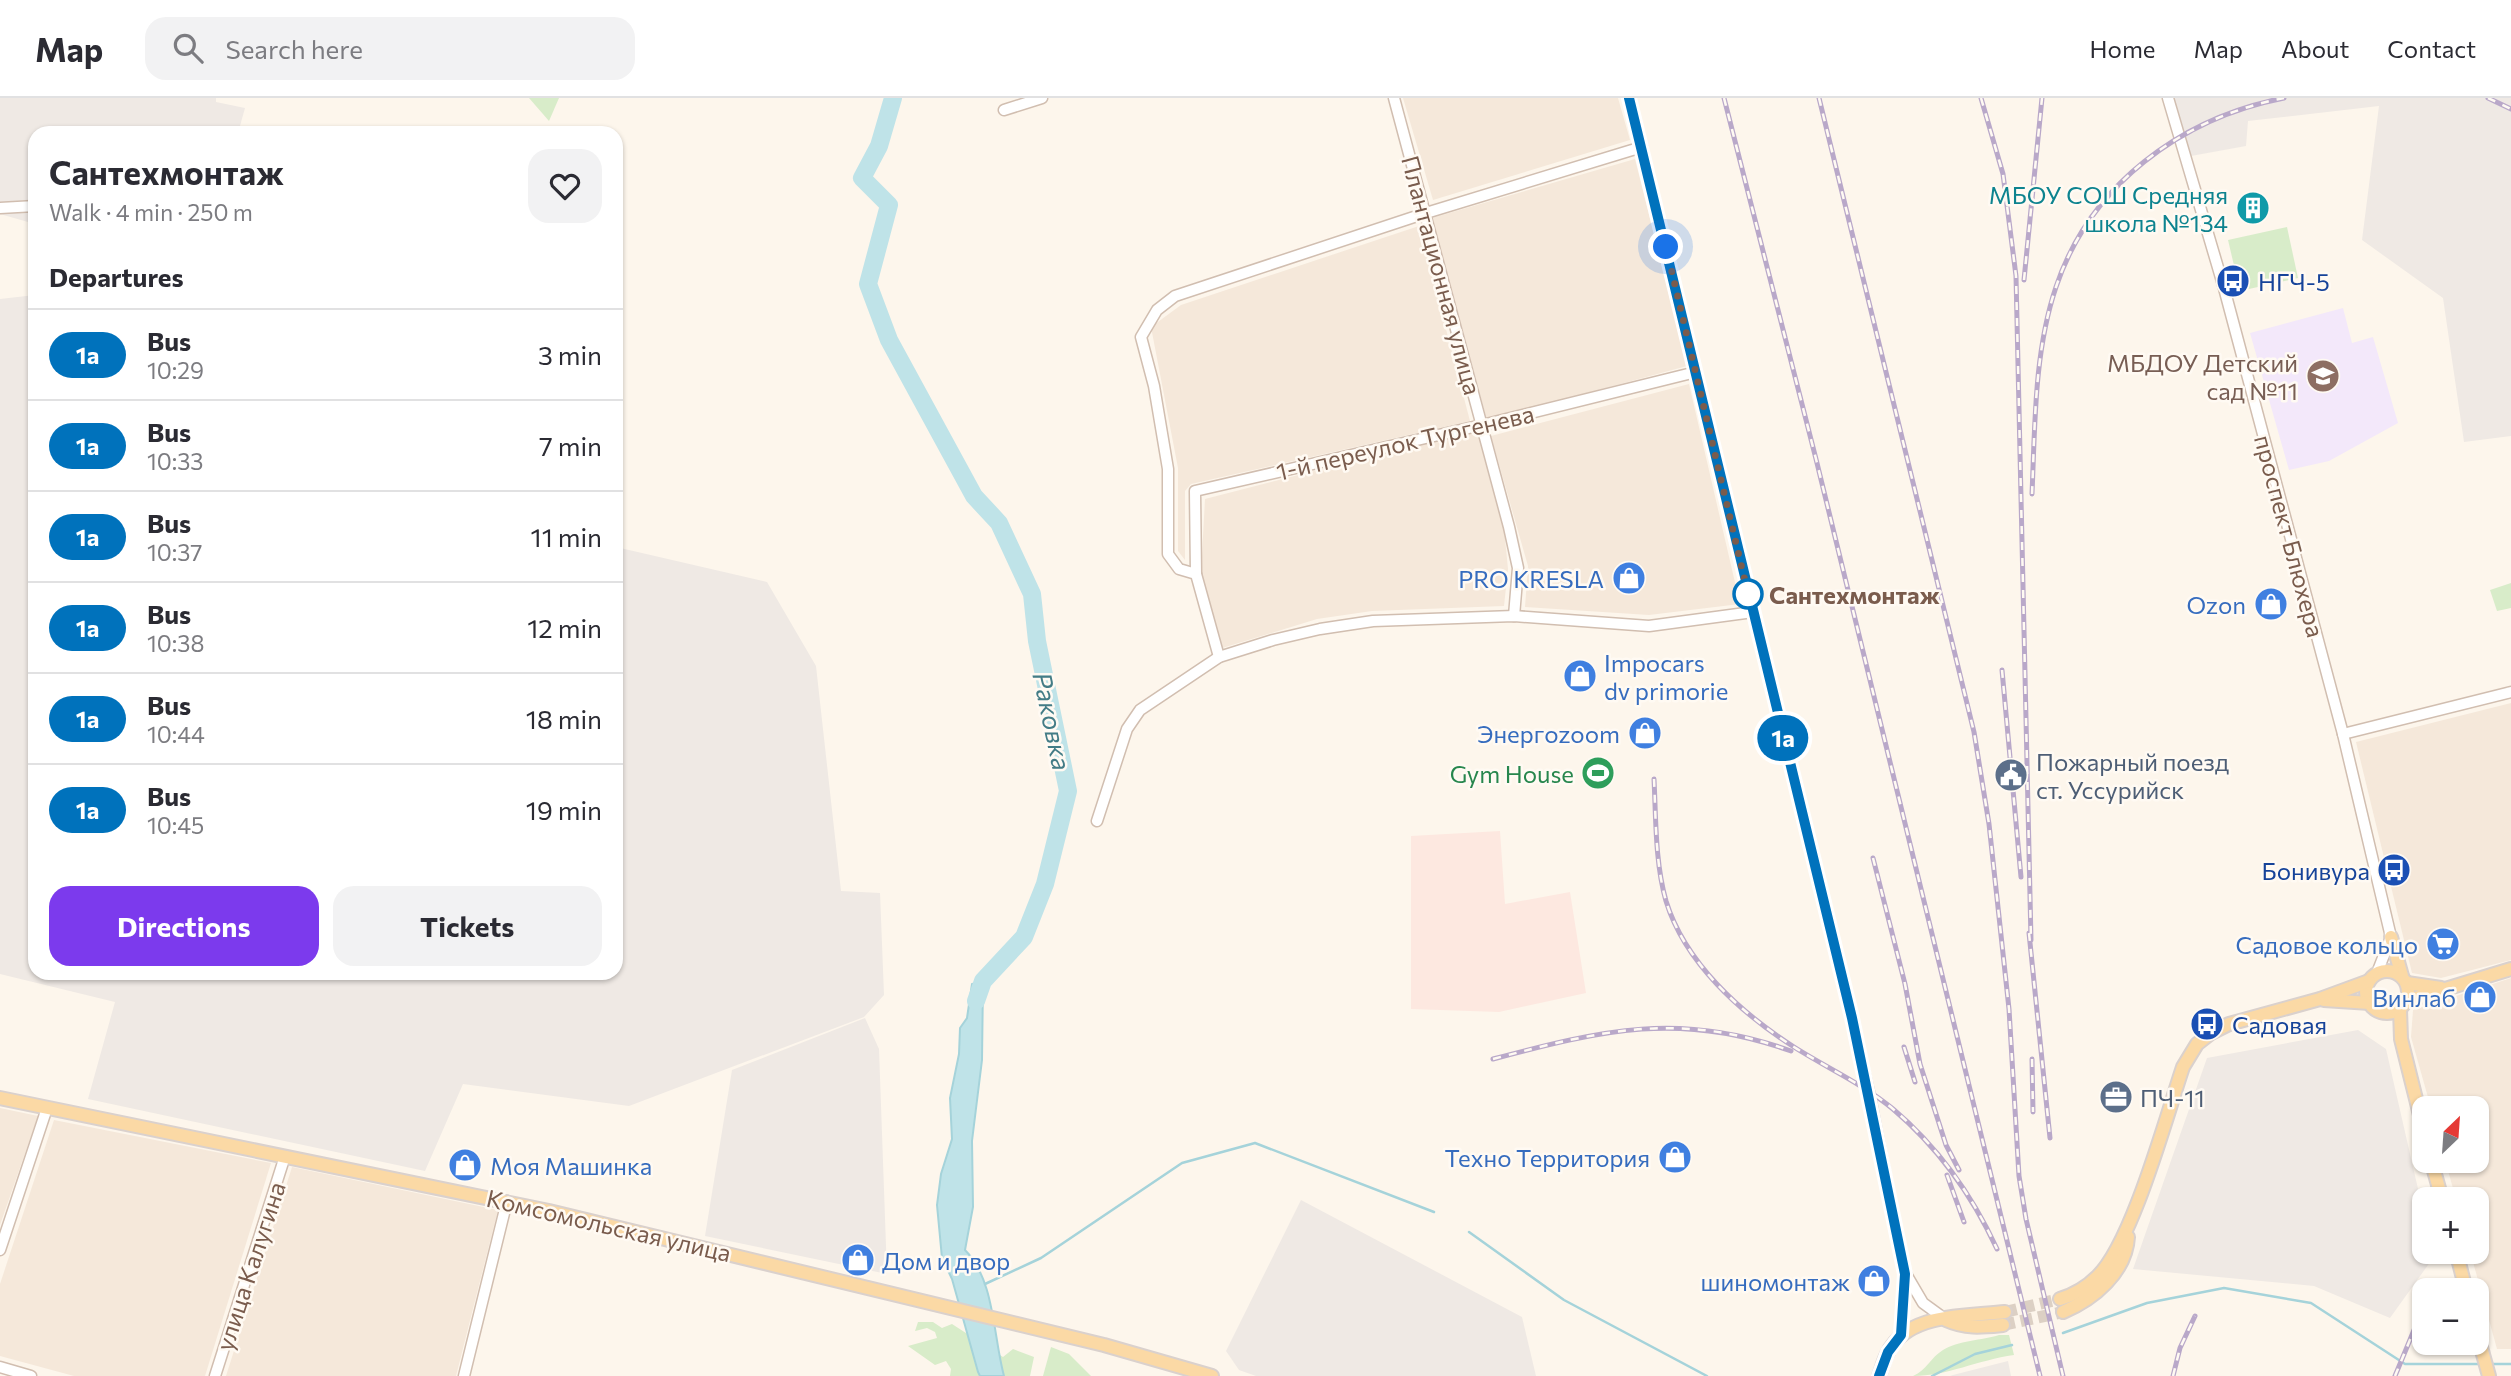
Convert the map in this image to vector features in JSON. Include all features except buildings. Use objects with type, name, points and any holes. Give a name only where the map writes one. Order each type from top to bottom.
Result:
[{"type":"main road","points":[[2391,937],[2404,979],[2401,1039],[2415,1096]]},
{"type":"main road","points":[[2381,1012],[2441,988],[2511,969]]},
{"type":"main road","points":[[2062,1306],[2097,1277],[2130,1222],[2183,1067],[2197,1044],[2229,1024],[2320,999],[2390,971],[2404,979],[2441,988]]},
{"type":"main road","points":[[2373,977],[2366,992],[2370,1003],[2381,1012],[2401,1039]]},
{"type":"main road","points":[[2320,999],[2370,1003]]},
{"type":"main road","name":"Комсомольская улица","points":[[0,1098],[507,1201],[1104,1345],[1212,1376]]},
{"type":"main road","points":[[1879,1376],[1888,1352],[1901,1335],[1922,1324],[1945,1319],[2004,1318]]},
{"type":"main road","points":[[2483,1355],[2489,1376]]},
{"type":"street","points":[[1004,110],[1042,98]]},
{"type":"street","name":"Плантационная улица","points":[[1394,98],[1518,568],[1514,617]]},
{"type":"street","points":[[1629,98],[1852,1018],[1905,1274],[1901,1335]]},
{"type":"street","name":"проспект Блюхера","points":[[2168,98],[2224,288],[2343,734],[2391,937]]},
{"type":"street","points":[[1219,657],[1196,574],[1179,569],[1168,554],[1168,469],[1154,386],[1141,337],[1157,310],[1175,296],[1426,213],[1643,147]]},
{"type":"street","points":[[0,208],[28,206]]},
{"type":"street","name":"1-й переулок Тургенева","points":[[1196,574],[1195,491],[1482,425],[1696,372]]},
{"type":"street","points":[[1097,821],[1127,729],[1140,710],[1219,657],[1273,640],[1373,621],[1514,617],[1649,626],[1753,612]]},
{"type":"street","points":[[2343,734],[2511,692]]},
{"type":"street","points":[[2373,977],[2391,937]]},
{"type":"street","points":[[0,1250],[47,1108]]},
{"type":"street","name":"улица Калугина","points":[[215,1376],[285,1156]]},
{"type":"street","points":[[464,1376],[507,1201]]},
{"type":"street","points":[[1905,1274],[1923,1303],[1945,1319]]},
{"type":"street","points":[[0,1367],[31,1376]]},
{"type":"shaded area","points":[[0,98],[216,98],[216,102],[245,108],[240,126],[28,126],[28,222],[0,214]]},
{"type":"shaded area","points":[[1403,98],[1618,98],[1630,140],[1433,200]]},
{"type":"shaded area","points":[[2174,98],[2511,98],[2511,436],[2464,442],[2443,298],[2362,240],[2379,106],[2248,121],[2246,146],[2191,156]]},
{"type":"shaded area","points":[[1635,159],[1687,366],[1487,420],[1432,218]]},
{"type":"shaded area","points":[[1419,226],[1470,421],[1191,484],[1185,491],[1185,560],[1178,551],[1178,468],[1151,327],[1181,305]]},
{"type":"shaded area","points":[[28,296],[28,980],[623,980],[623,549],[767,582],[816,666],[841,891],[880,893],[884,995],[864,1017],[629,1106],[463,1084],[425,1171],[88,1099],[115,1002],[0,974],[0,299]]},
{"type":"shaded area","name":"МБДОУ Детский сад №11","points":[[2343,308],[2352,343],[2373,337],[2398,423],[2329,461],[2289,470],[2250,333]]},
{"type":"shaded area","points":[[1689,384],[1740,604],[1649,615],[1525,607],[1528,566],[1491,436]]},
{"type":"shaded area","points":[[1478,429],[1504,528],[1508,569],[1504,606],[1372,611],[1317,619],[1219,649],[1201,574],[1205,499]]},
{"type":"shaded area","points":[[2511,703],[2511,960],[2441,978],[2412,973],[2356,742]]},
{"type":"shaded area","points":[[1500,831],[1505,904],[1570,892],[1586,993],[1499,1012],[1411,1009],[1411,836]]},
{"type":"shaded area","points":[[2511,978],[2511,1349],[2497,1349],[2489,1320],[2489,1278],[2477,1278],[2474,1264],[2489,1264],[2489,1187],[2453,1187],[2449,1173],[2489,1173],[2489,1096],[2428,1096],[2411,1037],[2413,1010]]},
{"type":"shaded area","points":[[865,1018],[879,1049],[887,1274],[705,1236],[732,1070]]},
{"type":"shaded area","points":[[2358,1030],[2386,1049],[2412,1163],[2412,1173],[2414,1173],[2418,1187],[2412,1187],[2412,1264],[2429,1264],[2419,1278],[2412,1278],[2412,1287],[2390,1318],[2314,1286],[2133,1269],[2207,1058]]},
{"type":"shaded area","points":[[0,1108],[38,1116],[0,1225]]},
{"type":"shaded area","points":[[54,1120],[271,1163],[205,1376],[74,1376],[0,1356],[0,1284]]},
{"type":"shaded area","points":[[292,1167],[498,1210],[456,1376],[226,1376]]},
{"type":"shaded area","points":[[1301,1200],[1522,1317],[1536,1376],[1256,1376],[1239,1370],[1226,1351]]},
{"type":"shaded area","points":[[2008,1361],[2011,1376],[1950,1376],[1953,1375]]},
{"type":"green space","points":[[529,98],[559,98],[549,121]]},
{"type":"green space","points":[[2287,227],[2298,278],[2240,291],[2228,240]]},
{"type":"green space","points":[[2511,583],[2511,608],[2497,611],[2490,590]]},
{"type":"green space","points":[[918,1322],[933,1322],[942,1328],[952,1324],[1003,1357],[1013,1349],[1034,1357],[1030,1376],[950,1376],[951,1369],[946,1361],[935,1365],[908,1346],[937,1338],[935,1332],[927,1328],[915,1331]]},
{"type":"green space","points":[[2009,1335],[2014,1355],[1938,1373],[1913,1376],[1949,1347]]},
{"type":"green space","points":[[1051,1347],[1069,1354],[1091,1376],[1043,1376]]},
{"type":"water","points":[[983,981],[982,1060],[972,1141],[973,1207],[965,1250],[975,1262],[988,1293],[1004,1376],[980,1376],[978,1372],[952,1279],[942,1258],[937,1205],[941,1174],[952,1139],[950,1098],[959,1054],[960,1028],[967,1018],[972,984]]},
{"type":"waterway","name":"Раковка","points":[[893,98],[879,146],[862,178],[889,205],[868,284],[889,340],[974,496],[999,523],[1032,594],[1037,641],[1068,791],[1045,884],[1024,937],[983,981],[976,1001]]},
{"type":"waterway","points":[[985,1284],[1041,1258],[1182,1163],[1255,1143],[1434,1212]]},
{"type":"waterway","points":[[1469,1232],[1564,1300],[1707,1376]]},
{"type":"waterway","points":[[2063,1333],[2147,1303],[2224,1288],[2311,1303],[2405,1364],[2480,1364]]},
{"type":"waterway","points":[[1932,1376],[1975,1354],[2012,1345]]},
{"type":"waterway","points":[[2490,1364],[2511,1364]]},
{"type":"tunnel","points":[[2005,1312],[2060,1299]]},
{"type":"tunnel","points":[[2003,1325],[2063,1312]]},
{"type":"railway","points":[[1724,98],[1816,459],[2040,1376]]},
{"type":"railway","points":[[1819,98],[1974,732],[1989,824],[2009,1009],[2019,1176],[2026,1219],[2063,1376]]},
{"type":"railway","points":[[1981,98],[2003,174],[2016,276],[2031,940]]},
{"type":"railway","points":[[2024,280],[2042,98]]},
{"type":"railway","points":[[2032,494],[2035,416],[2043,337],[2056,287],[2071,250],[2091,217],[2116,188],[2144,162],[2176,140],[2210,122],[2246,108],[2284,98]]},
{"type":"railway","points":[[2488,98],[2511,109]]},
{"type":"railway","points":[[2002,670],[2021,877]]},
{"type":"railway","points":[[1654,779],[1662,886],[1675,924],[1701,965],[1717,985],[1754,1019],[1794,1047],[1870,1092],[1910,1124],[1953,1173],[1977,1210],[1997,1249]]},
{"type":"railway","points":[[1873,858],[1905,984],[1920,1064],[1946,1145],[1959,1170]]},
{"type":"railway","points":[[2029,933],[2050,1138]]},
{"type":"railway","points":[[1493,1059],[1606,1033],[1677,1028],[1713,1031],[1791,1051]]},
{"type":"railway","points":[[1904,1047],[1915,1082]]},
{"type":"railway","points":[[2032,1059],[2033,1112]]},
{"type":"railway","points":[[1947,1175],[1964,1222]]},
{"type":"railway","points":[[2173,1376],[2180,1348],[2195,1316]]},
{"type":"railway","points":[[2395,1376],[2412,1335]]},
{"type":"bus line","name":"1а","points":[[1629,98],[1852,1018],[1905,1274],[1901,1335],[1888,1352],[1879,1376]]},
{"type":"place","name":"МБОУ СОШ Средняя школа №134","points":[[2253,208]]},
{"type":"place","name":"НГЧ-5","points":[[2233,281]]},
{"type":"place","name":"МБДОУ Детский сад №11","points":[[2323,376]]},
{"type":"place","name":"PRO KRESLA","points":[[1629,578]]},
{"type":"place","name":"Сантехмонтаж","points":[[1748,594]]},
{"type":"place","name":"Ozon","points":[[2271,604]]},
{"type":"place","name":"Impocars dv primorie","points":[[1580,676]]},
{"type":"place","name":"Энергоzoom","points":[[1645,733]]},
{"type":"place","name":"Gym House","points":[[1598,773]]},
{"type":"place","name":"Пожарный поезд ст. Уссурийск","points":[[2011,775]]},
{"type":"place","name":"Бонивура","points":[[2394,870]]},
{"type":"place","name":"Садовое кольцо","points":[[2443,944]]},
{"type":"place","name":"Винлаб","points":[[2480,997]]},
{"type":"place","name":"Садовая","points":[[2207,1024]]},
{"type":"place","name":"ПЧ-11","points":[[2116,1097]]},
{"type":"place","name":"Техно Территория","points":[[1675,1157]]},
{"type":"place","name":"Моя Машинка","points":[[465,1165]]},
{"type":"place","name":"Дом и двор","points":[[858,1260]]},
{"type":"place","name":"шиномонтаж","points":[[1874,1281]]},
{"type":"route","points":[[1666,247],[1748,594]]}]
